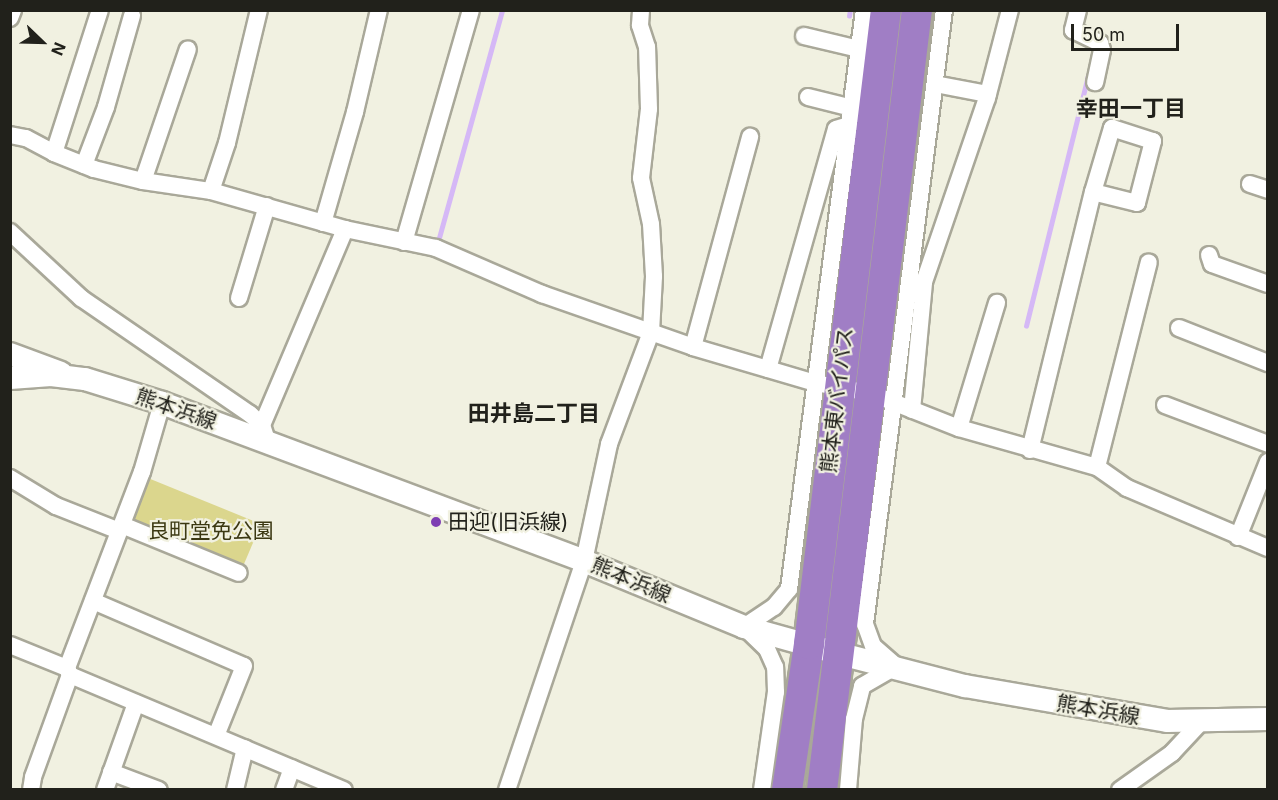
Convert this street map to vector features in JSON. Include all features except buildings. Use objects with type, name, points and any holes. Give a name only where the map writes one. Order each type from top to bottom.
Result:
[{"type":"highway","name":"熊本東バイパス","points":[[787,789],[808,644],[827,386],[886,10]]},
{"type":"highway","name":"熊本東バイパス","points":[[822,789],[837,653],[882,396],[917,10]]},
{"type":"main road","points":[[10,354],[34,361],[70,377]]},
{"type":"main road","name":"熊本浜線","points":[[10,378],[51,375],[86,379],[264,433],[744,627],[837,653],[896,666],[965,686],[1167,722],[1268,719]]},
{"type":"street","points":[[10,18],[13,10]]},
{"type":"street","points":[[54,153],[100,10]]},
{"type":"street","points":[[211,190],[227,143],[259,10]]},
{"type":"street","points":[[323,223],[379,10]]},
{"type":"street","points":[[404,242],[471,10]]},
{"type":"street","points":[[507,789],[584,561],[609,444],[651,332],[654,276],[651,224],[641,178],[649,109],[646,47],[640,24],[641,10]]},
{"type":"street","points":[[762,789],[776,692],[775,667],[768,649],[744,627],[774,607],[789,589],[827,386],[849,125],[864,10]]},
{"type":"street","points":[[848,789],[854,719],[862,686],[896,666],[873,646],[865,624],[882,396],[935,84],[944,10]]},
{"type":"street","points":[[912,410],[924,282],[988,94],[1010,10]]},
{"type":"street","points":[[1078,10],[1073,30],[1100,43],[1102,51],[1095,81]]},
{"type":"street","points":[[84,165],[106,107],[132,16]]},
{"type":"street","points":[[804,36],[859,49]]},
{"type":"street","points":[[143,181],[188,49]]},
{"type":"street","points":[[935,84],[988,94]]},
{"type":"street","points":[[808,97],[852,108]]},
{"type":"street","points":[[768,369],[836,129],[849,125]]},
{"type":"street","points":[[1030,450],[1093,192],[1112,128],[1153,141],[1137,203],[1093,192]]},
{"type":"street","points":[[10,135],[26,138],[84,165],[143,181],[211,190],[345,229],[436,248],[542,294],[693,347],[827,386],[882,396],[958,428],[1097,467],[1127,488],[1268,548]]},
{"type":"street","points":[[693,347],[750,137]]},
{"type":"street","points":[[1250,184],[1268,190]]},
{"type":"street","points":[[239,298],[267,206]]},
{"type":"street","points":[[10,232],[81,298],[167,355],[264,433],[345,229]]},
{"type":"street","points":[[1209,255],[1212,264],[1268,284]]},
{"type":"street","points":[[1097,467],[1149,262]]},
{"type":"street","points":[[958,428],[997,303]]},
{"type":"street","points":[[1179,328],[1268,363]]},
{"type":"street","points":[[31,789],[33,777],[93,601],[142,472],[162,403]]},
{"type":"street","points":[[1165,405],[1268,444]]},
{"type":"street","points":[[1238,537],[1268,462]]},
{"type":"street","points":[[10,478],[56,506],[239,573]]},
{"type":"street","points":[[93,601],[244,666],[216,736]]},
{"type":"street","points":[[10,645],[136,703],[344,789]]},
{"type":"street","points":[[105,789],[136,703]]},
{"type":"street","points":[[1120,789],[1172,753],[1200,722]]},
{"type":"street","points":[[235,789],[245,748]]},
{"type":"street","points":[[284,789],[292,768]]},
{"type":"street","points":[[111,772],[159,789]]},
{"type":"green space","name":"良町堂免公園","points":[[143,476],[261,524],[241,571],[125,524]]},
{"type":"waterway","points":[[437,245],[502,10]]},
{"type":"waterway","points":[[849,16],[850,10]]},
{"type":"waterway","points":[[1026,326],[1088,76]]},
{"type":"place","name":"田迎(旧浜線)","points":[[436,522]]},
{"type":"district","name":"幸田一丁目","points":[[1131,109]]},
{"type":"district","name":"田井島二丁目","points":[[534,414]]}]
